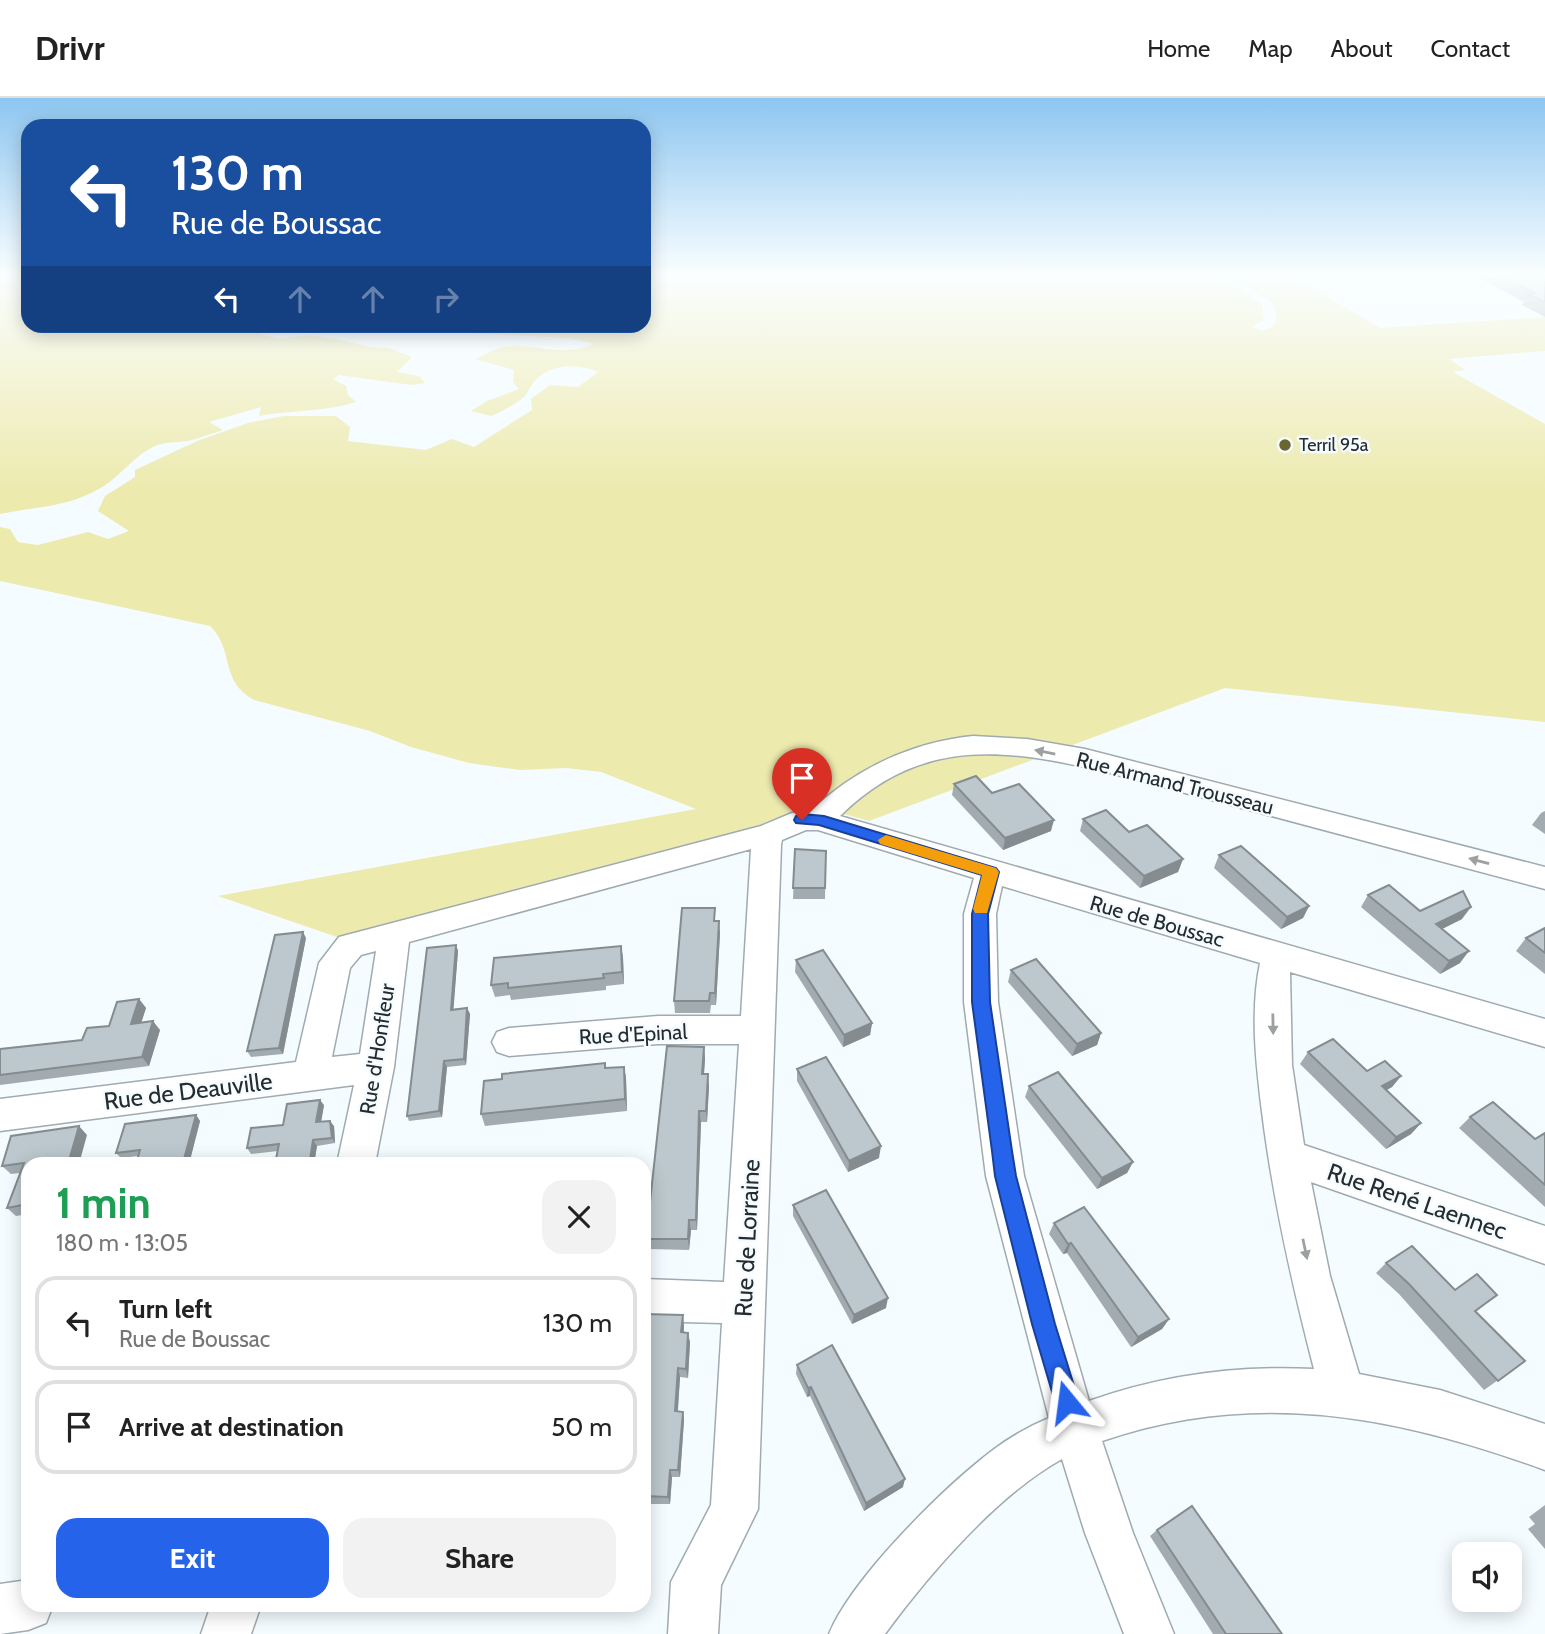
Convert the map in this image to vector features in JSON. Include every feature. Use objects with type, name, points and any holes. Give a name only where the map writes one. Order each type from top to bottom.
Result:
[{"type":"street","name":"Rue Armand Trousseau","points":[[819,820],[832,805],[863,783],[923,754],[961,745],[1000,745],[1097,762],[1545,878]]},
{"type":"street","name":"Rue de Boussac","points":[[310,1076],[335,963],[350,946],[770,834],[802,820],[819,820],[1545,1033]]},
{"type":"street","name":"Rue de Lorraine","points":[[693,1634],[696,1582],[734,1509],[766,845],[770,834]]},
{"type":"street","points":[[990,872],[980,914],[981,1002],[1006,1176],[1044,1324],[1075,1428],[1109,1533],[1149,1634]]},
{"type":"street","name":"Rue d'Honfleur","points":[[357,1157],[376,1067],[394,934]]},
{"type":"street","points":[[1277,956],[1272,978],[1274,1065],[1287,1159],[1310,1276],[1343,1394]]},
{"type":"street","name":"Rue d'Epinal","points":[[509,1042],[658,1030],[757,1030]]},
{"type":"street","name":"Rue de Deauville","points":[[0,1115],[376,1067]]},
{"type":"street","name":"Rue René Laennec","points":[[1287,1159],[1545,1245]]},
{"type":"street","points":[[651,1300],[744,1303]]},
{"type":"street","points":[[854,1634],[886,1589],[947,1522],[1012,1464],[1075,1428],[1138,1406],[1195,1393],[1280,1387],[1343,1394],[1453,1416],[1545,1447]]},
{"type":"street","points":[[0,1609],[21,1606]]},
{"type":"street","points":[[226,1634],[234,1612]]},
{"type":"shaded area","points":[[0,348],[389,348],[412,357],[397,372],[419,376],[425,383],[411,385],[339,375],[333,379],[346,386],[348,395],[356,402],[332,408],[259,416],[261,407],[209,422],[223,430],[192,440],[155,446],[141,454],[104,486],[78,499],[0,514]]},
{"type":"shaded area","points":[[504,348],[1545,348],[1545,351],[1449,359],[1465,370],[1453,372],[1545,424],[1545,722],[1225,688],[869,821],[828,812],[804,813],[766,828],[337,937],[218,896],[696,809],[601,772],[566,768],[520,770],[469,763],[411,747],[370,731],[254,700],[236,684],[218,635],[210,626],[0,581],[0,527],[10,529],[18,542],[38,545],[88,532],[108,539],[129,531],[98,511],[105,496],[135,477],[135,470],[197,441],[248,423],[284,416],[336,416],[350,427],[348,441],[426,450],[452,439],[474,447],[532,410],[531,399],[550,385],[578,387],[598,372],[572,366],[555,368],[540,376],[524,397],[491,416],[471,411],[487,401],[519,389],[513,382],[514,370],[475,359]]},
{"type":"building","points":[[976,776],[992,793],[1019,784],[1054,820],[1005,838],[954,784]]},
{"type":"building","points":[[1106,810],[1129,832],[1147,825],[1183,859],[1144,876],[1083,819]]},
{"type":"building","points":[[1241,846],[1309,906],[1287,917],[1219,855]]},
{"type":"building","points":[[795,849],[826,851],[825,888],[793,888]]},
{"type":"building","points":[[1389,885],[1420,911],[1463,891],[1471,907],[1436,924],[1469,951],[1449,961],[1368,895]]},
{"type":"building","points":[[682,908],[715,908],[714,921],[719,921],[715,993],[710,993],[709,1001],[674,1001]]},
{"type":"building","points":[[1545,928],[1545,953],[1526,938]]},
{"type":"building","points":[[303,932],[279,1048],[247,1051],[275,935]]},
{"type":"building","points":[[456,945],[451,1010],[467,1008],[464,1059],[444,1061],[439,1111],[407,1116],[427,948]]},
{"type":"building","points":[[621,946],[622,972],[603,974],[604,978],[508,988],[508,983],[491,985],[494,958]]},
{"type":"building","points":[[823,950],[872,1023],[844,1035],[796,960]]},
{"type":"building","points":[[1036,959],[1101,1033],[1077,1044],[1011,970]]},
{"type":"building","points":[[139,999],[131,1024],[153,1021],[142,1057],[0,1075],[0,1049],[82,1040],[87,1028],[109,1026],[117,1002]]},
{"type":"building","points":[[1333,1039],[1367,1071],[1385,1061],[1401,1076],[1382,1086],[1421,1123],[1396,1137],[1308,1052]]},
{"type":"building","points":[[667,1046],[704,1047],[702,1074],[708,1074],[706,1111],[699,1111],[696,1220],[689,1220],[688,1239],[651,1239],[651,1193]]},
{"type":"building","points":[[826,1057],[881,1146],[849,1161],[797,1069]]},
{"type":"building","points":[[605,1063],[605,1068],[624,1067],[625,1099],[481,1114],[484,1081],[502,1079],[502,1074]]},
{"type":"building","points":[[1058,1072],[1133,1162],[1102,1178],[1029,1086]]},
{"type":"building","points":[[320,1100],[316,1122],[330,1121],[332,1138],[313,1140],[310,1157],[276,1157],[279,1144],[247,1148],[251,1128],[283,1125],[287,1104]]},
{"type":"building","points":[[1493,1102],[1535,1139],[1545,1133],[1545,1185],[1470,1117]]},
{"type":"building","points":[[196,1115],[185,1157],[138,1157],[140,1150],[116,1153],[125,1124]]},
{"type":"building","points":[[79,1126],[70,1157],[21,1157],[21,1163],[2,1166],[11,1136]]},
{"type":"building","points":[[21,1171],[21,1205],[7,1208]]},
{"type":"building","points":[[826,1190],[888,1298],[854,1315],[793,1205]]},
{"type":"building","points":[[1084,1207],[1169,1319],[1138,1337],[1054,1223]]},
{"type":"building","points":[[1412,1246],[1455,1290],[1477,1274],[1497,1295],[1475,1311],[1525,1361],[1498,1381],[1409,1284],[1386,1263]]},
{"type":"building","points":[[651,1314],[683,1315],[681,1332],[688,1333],[686,1369],[678,1368],[675,1411],[683,1412],[678,1470],[670,1470],[668,1497],[651,1496]]},
{"type":"building","points":[[832,1345],[905,1479],[866,1503],[811,1387],[808,1388],[797,1365]]},
{"type":"building","points":[[1192,1506],[1282,1634],[1226,1634],[1157,1530]]},
{"type":"slow traffic","points":[[886,840],[990,872],[981,909]]},
{"type":"place","name":"Terril 95a","points":[[1285,445]]},
{"type":"route","points":[[802,820],[819,820],[990,872],[980,914],[981,1002],[1002,1151],[1044,1324],[1067,1402]]}]
